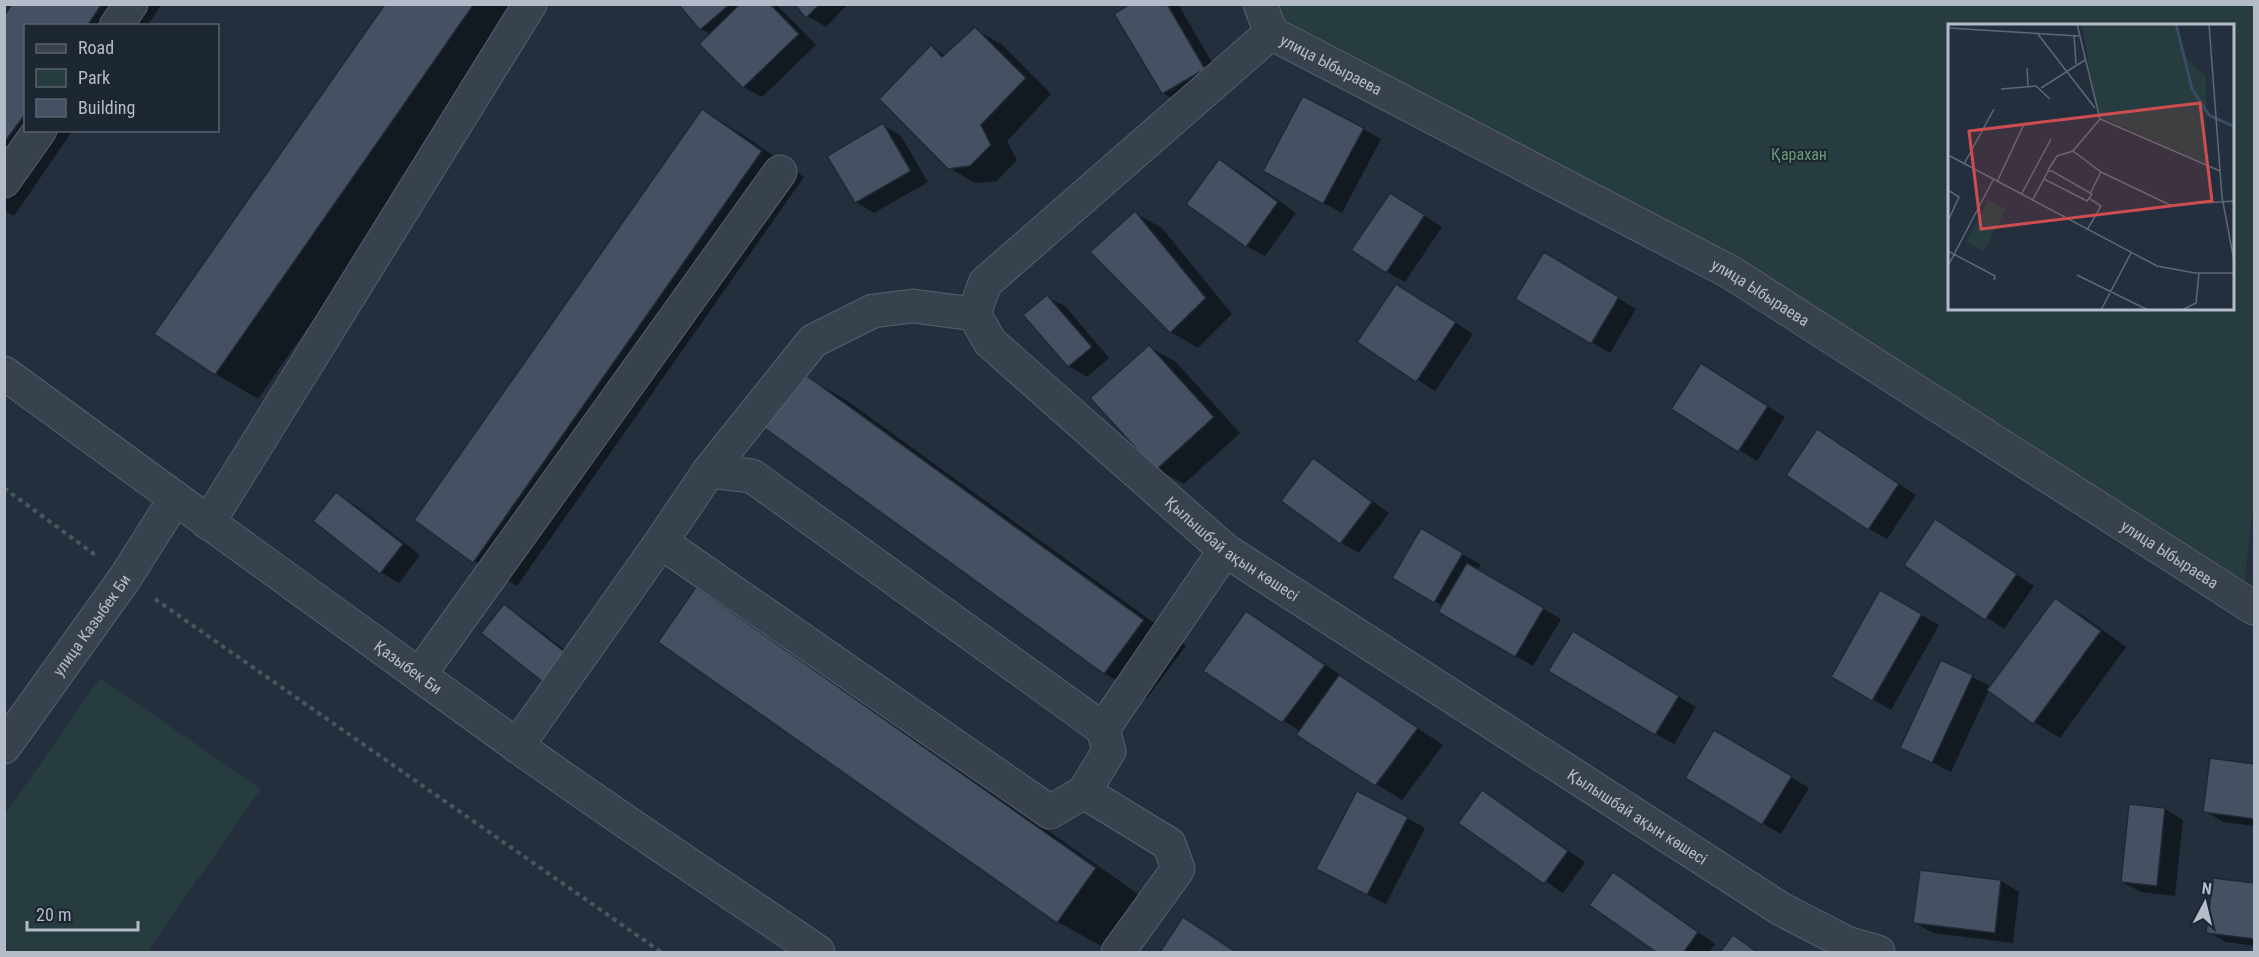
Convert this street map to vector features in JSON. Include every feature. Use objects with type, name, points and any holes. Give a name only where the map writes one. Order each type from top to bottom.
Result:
[{"type":"street","points":[[117,24],[131,4]]},
{"type":"street","points":[[208,523],[530,4]]},
{"type":"street","points":[[517,746],[709,471],[813,341],[873,311],[913,306],[974,314],[985,283],[1265,19]]},
{"type":"street","name":"улица Ыбыраева","points":[[1265,19],[1730,272],[2254,608]]},
{"type":"street","points":[[4,181],[39,132]]},
{"type":"street","points":[[420,674],[780,172]]},
{"type":"street","name":"Қылышбай ақын көшесі","points":[[974,314],[990,342],[1224,550],[1781,909],[1847,943],[1878,952]]},
{"type":"street","name":"Қазыбек Би","points":[[4,373],[517,746],[818,952]]},
{"type":"street","points":[[661,542],[1050,812],[1084,792],[1109,751],[1103,729],[752,476],[709,471]]},
{"type":"street","name":"улица Казыбек Би","points":[[4,747],[125,578],[175,499]]},
{"type":"street","points":[[1103,729],[1224,550]]},
{"type":"street","points":[[1084,792],[1169,844],[1178,869],[1118,952]]},
{"type":"path","points":[[4,488],[125,578],[661,952]]},
{"type":"green space","name":"Қарахан","points":[[1261,5],[2254,5],[2254,498],[2243,595],[1261,8]]},
{"type":"green space","points":[[100,678],[261,789],[147,952],[5,952],[5,815]]},
{"type":"building","points":[[12,4],[102,4],[88,24],[24,24],[24,116],[4,143],[4,16]]},
{"type":"building","points":[[385,4],[474,4],[215,375],[154,334]]},
{"type":"building","points":[[678,4],[730,4],[700,30]]},
{"type":"building","points":[[740,4],[770,4],[799,34],[743,88],[699,44]]},
{"type":"building","points":[[794,4],[820,4],[806,18]]},
{"type":"building","points":[[1130,4],[1167,4],[1205,69],[1162,94],[1114,14]]},
{"type":"building","points":[[975,27],[1026,78],[981,125],[991,145],[970,166],[948,169],[879,99],[931,45],[942,57]]},
{"type":"building","points":[[1303,96],[1364,128],[1323,204],[1263,171]]},
{"type":"building","points":[[702,109],[762,151],[473,563],[414,520]]},
{"type":"building","points":[[883,123],[911,171],[855,203],[827,156]]},
{"type":"building","points":[[1219,159],[1278,202],[1246,247],[1186,204]]},
{"type":"building","points":[[1390,193],[1425,215],[1386,273],[1351,250]]},
{"type":"building","points":[[1135,211],[1206,298],[1170,333],[1090,252]]},
{"type":"building","points":[[1544,252],[1619,297],[1591,344],[1515,299]]},
{"type":"building","points":[[1396,284],[1456,322],[1416,382],[1357,342]]},
{"type":"building","points":[[1047,295],[1092,347],[1068,367],[1023,315]]},
{"type":"building","points":[[1149,345],[1214,417],[1156,470],[1090,398]]},
{"type":"building","points":[[1701,363],[1768,406],[1738,452],[1671,409]]},
{"type":"building","points":[[803,373],[1144,620],[1104,674],[763,427]]},
{"type":"building","points":[[1817,429],[1899,484],[1868,530],[1786,475]]},
{"type":"building","points":[[1313,458],[1372,502],[1340,544],[1281,501]]},
{"type":"building","points":[[336,492],[403,544],[380,574],[313,521]]},
{"type":"building","points":[[1935,519],[2017,574],[1985,620],[1904,565]]},
{"type":"building","points":[[1421,528],[1463,553],[1434,603],[1392,578]]},
{"type":"building","points":[[1467,563],[1544,608],[1515,657],[1438,612]]},
{"type":"building","points":[[696,587],[1096,868],[1057,923],[658,642]]},
{"type":"building","points":[[1880,590],[1922,614],[1872,701],[1831,677]]},
{"type":"building","points":[[2055,598],[2101,631],[2033,724],[1987,690]]},
{"type":"building","points":[[504,604],[571,657],[548,686],[481,633]]},
{"type":"building","points":[[1246,611],[1325,665],[1282,723],[1203,671]]},
{"type":"building","points":[[1573,631],[1679,696],[1655,735],[1548,671]]},
{"type":"building","points":[[1941,660],[1973,675],[1932,763],[1900,748]]},
{"type":"building","points":[[1339,675],[1418,728],[1375,786],[1296,735]]},
{"type":"building","points":[[1714,730],[1792,776],[1762,825],[1685,778]]},
{"type":"building","points":[[2210,758],[2254,764],[2254,819],[2203,812]]},
{"type":"building","points":[[1482,790],[1568,851],[1544,884],[1458,823]]},
{"type":"building","points":[[1357,791],[1408,817],[1367,895],[1316,869]]},
{"type":"building","points":[[2129,804],[2165,808],[2157,886],[2121,882]]},
{"type":"building","points":[[1920,870],[2001,880],[1995,933],[1913,923]]},
{"type":"building","points":[[1613,872],[1698,932],[1684,952],[1656,952],[1589,905]]},
{"type":"building","points":[[2213,878],[2254,883],[2254,939],[2206,933]]},
{"type":"building","points":[[1183,917],[1236,952],[1160,952]]},
{"type":"building","points":[[1733,935],[1757,952],[1720,952]]}]
